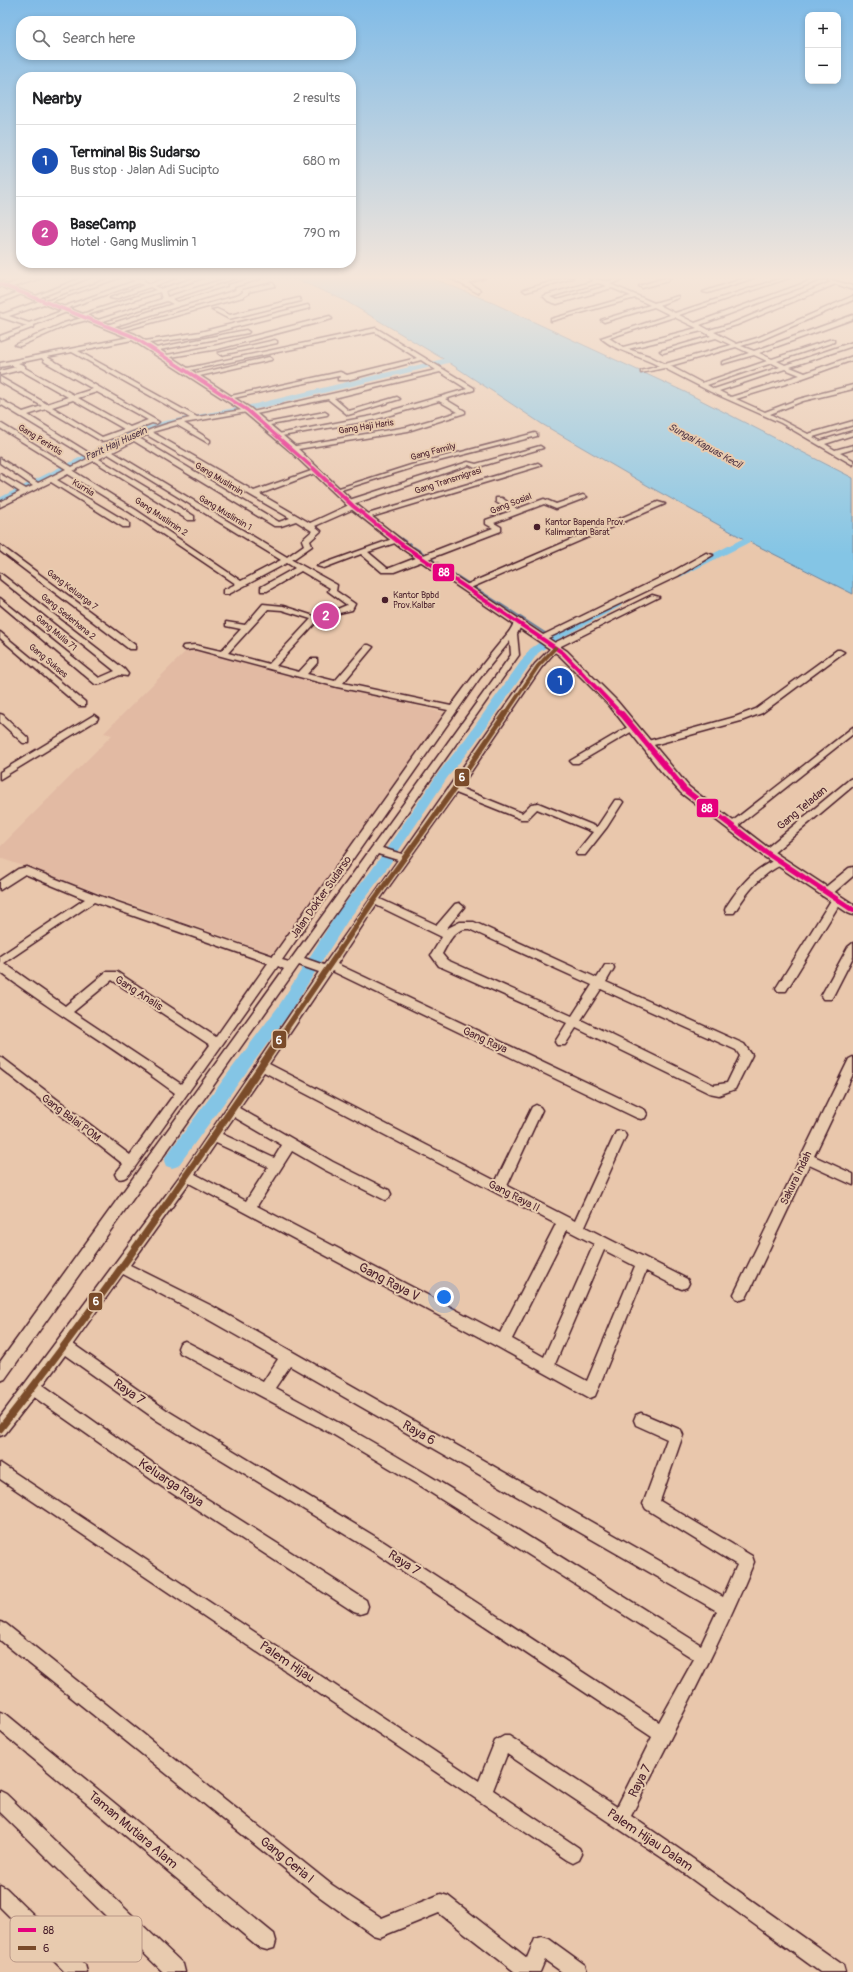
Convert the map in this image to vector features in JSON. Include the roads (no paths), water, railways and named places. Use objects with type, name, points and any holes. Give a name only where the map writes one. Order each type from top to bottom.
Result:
[{"type":"main road","points":[[187,370],[229,397],[264,424],[292,448],[351,505],[395,540],[421,559],[519,622],[550,646],[613,703],[685,790],[767,854],[853,910]]},
{"type":"street","points":[[0,373],[12,370]]},
{"type":"street","points":[[24,370],[128,428]]},
{"type":"street","points":[[66,370],[159,424]]},
{"type":"street","points":[[108,370],[194,418]]},
{"type":"street","points":[[195,376],[222,370]]},
{"type":"street","points":[[306,387],[378,370]]},
{"type":"street","points":[[276,435],[373,418],[472,389],[442,370]]},
{"type":"street","points":[[0,379],[101,439],[128,428],[179,423],[194,418],[329,397],[442,370]]},
{"type":"street","points":[[643,372],[650,370]]},
{"type":"street","points":[[673,370],[713,391],[765,414],[809,436],[853,463]]},
{"type":"street","points":[[701,385],[744,370]]},
{"type":"street","points":[[713,391],[779,370]]},
{"type":"street","points":[[790,370],[804,376]]},
{"type":"street","points":[[730,399],[820,370]]},
{"type":"street","points":[[229,397],[340,374],[348,378]]},
{"type":"street","points":[[765,414],[801,400],[853,387]]},
{"type":"street","points":[[22,415],[99,389]]},
{"type":"street","points":[[329,397],[348,413],[398,399]]},
{"type":"street","name":"Gang Haji Haris","points":[[292,448],[402,430],[463,412],[440,399]]},
{"type":"street","points":[[0,401],[191,518]]},
{"type":"street","points":[[264,424],[325,414]]},
{"type":"street","points":[[179,423],[208,441]]},
{"type":"street","points":[[809,436],[853,423]]},
{"type":"street","points":[[0,505],[21,490],[35,484],[51,480],[90,456],[106,451],[147,432],[159,424]]},
{"type":"street","name":"Gang Perintis","points":[[0,425],[69,470]]},
{"type":"street","points":[[147,432],[317,531],[306,540],[308,546],[287,560],[226,592]]},
{"type":"street","points":[[820,443],[853,433]]},
{"type":"street","name":"Gang Family","points":[[336,490],[413,466],[535,435]]},
{"type":"street","name":"Gang Muslimin","points":[[134,438],[277,524],[281,524],[296,518]]},
{"type":"street","points":[[835,452],[853,447]]},
{"type":"street","points":[[310,526],[351,505],[458,467],[470,463],[475,466],[540,448]]},
{"type":"street","name":"Gang Muslimin 1","points":[[106,451],[287,560],[334,586],[332,591],[351,604],[349,608],[338,612]]},
{"type":"street","points":[[0,460],[35,484]]},
{"type":"street","name":"Gang Transmigrasi","points":[[365,516],[538,464]]},
{"type":"street","name":"Gang Muslimin 2","points":[[69,470],[116,498],[241,584]]},
{"type":"street","points":[[253,494],[316,471]]},
{"type":"street","points":[[0,476],[21,490]]},
{"type":"street","name":"Kurnia","points":[[51,480],[126,525]]},
{"type":"street","name":"Gang Sosial","points":[[421,559],[498,529],[489,522],[515,511],[544,501],[556,507],[583,497]]},
{"type":"street","points":[[499,500],[515,511]]},
{"type":"street","points":[[466,587],[661,504]]},
{"type":"street","points":[[321,566],[395,540]]},
{"type":"street","name":"Gang Keluarga 7","points":[[0,547],[132,648]]},
{"type":"street","points":[[362,551],[387,570],[421,559]]},
{"type":"street","points":[[0,1429],[34,1387],[187,1176],[262,1066],[325,967],[454,789],[550,646],[596,612],[675,574],[709,555]]},
{"type":"street","points":[[264,589],[301,568]]},
{"type":"street","name":"Gang Sederhana 2","points":[[0,575],[122,673],[98,682]]},
{"type":"street","points":[[550,646],[605,618],[655,597]]},
{"type":"street","name":"Gang Mulia 71","points":[[0,600],[98,682]]},
{"type":"street","points":[[222,655],[268,606],[316,618],[270,667]]},
{"type":"street","points":[[596,612],[605,618]]},
{"type":"street","name":"Jalan Dokter Sudarso","points":[[131,1163],[184,1092],[454,709],[498,648],[513,633],[513,628],[519,622]]},
{"type":"street","points":[[229,624],[247,628]]},
{"type":"street","points":[[0,1374],[259,1014],[298,963],[315,936],[516,655],[513,633]]},
{"type":"street","name":"Gang Sukses","points":[[0,634],[82,704]]},
{"type":"street","points":[[186,648],[190,646],[336,684],[454,709]]},
{"type":"street","points":[[336,684],[370,647]]},
{"type":"street","points":[[647,744],[738,719],[759,711],[840,652]]},
{"type":"street","points":[[301,675],[314,660]]},
{"type":"street","points":[[0,717],[26,741]]},
{"type":"street","points":[[0,776],[94,718]]},
{"type":"street","points":[[575,761],[633,727]]},
{"type":"street","points":[[732,826],[853,730]]},
{"type":"street","name":"Gang Teladan","points":[[767,854],[853,781]]},
{"type":"street","points":[[454,789],[524,817],[534,806],[538,806],[599,831]]},
{"type":"street","points":[[581,853],[599,831],[618,802]]},
{"type":"street","points":[[376,850],[404,858]]},
{"type":"street","points":[[730,910],[746,885],[754,877],[767,867],[779,862]]},
{"type":"street","name":"Gang Raya","points":[[0,886],[22,871],[26,870],[93,898],[276,961],[325,967],[641,1114]]},
{"type":"street","points":[[826,893],[853,870]]},
{"type":"street","points":[[0,961],[93,898]]},
{"type":"street","points":[[374,900],[443,933],[460,926],[470,925],[740,1047],[746,1054],[731,1086],[719,1090],[713,1090],[575,1022],[443,963],[436,955],[443,933],[459,907]]},
{"type":"street","points":[[782,988],[837,900]]},
{"type":"street","points":[[298,929],[315,936]]},
{"type":"street","points":[[827,996],[853,947]]},
{"type":"street","points":[[0,966],[64,1013],[157,1072],[184,1092]]},
{"type":"street","points":[[561,1042],[609,968]]},
{"type":"street","name":"Gang Analis","points":[[64,1013],[110,975],[113,975],[217,1044]]},
{"type":"street","points":[[253,993],[270,999]]},
{"type":"street","points":[[243,1008],[259,1014]]},
{"type":"street","name":"Gang Balai POM","points":[[0,1062],[131,1163]]},
{"type":"street","name":"Sakura Indah","points":[[741,1294],[853,1062]]},
{"type":"street","name":"Gang Raya II","points":[[262,1066],[682,1283]]},
{"type":"street","points":[[232,1110],[329,1166],[385,1194]]},
{"type":"street","points":[[499,1189],[536,1110]]},
{"type":"street","points":[[214,1136],[276,1165]]},
{"type":"street","points":[[578,1229],[620,1136]]},
{"type":"street","points":[[249,1208],[290,1144]]},
{"type":"street","points":[[806,1158],[853,1180]]},
{"type":"street","points":[[121,1174],[131,1163]]},
{"type":"street","name":"Gang Raya V","points":[[187,1176],[503,1342],[590,1391],[643,1263]]},
{"type":"street","points":[[503,1342],[564,1222]]},
{"type":"street","points":[[547,1366],[601,1242]]},
{"type":"street","name":"Raya 6","points":[[122,1267],[207,1311],[287,1358],[721,1604]]},
{"type":"street","name":"Raya 7","points":[[64,1346],[163,1416],[379,1547],[660,1732],[661,1736],[620,1820]]},
{"type":"street","points":[[185,1348],[339,1430],[425,1481],[596,1589],[675,1636],[704,1656]]},
{"type":"street","points":[[266,1390],[287,1358]]},
{"type":"street","name":"Keluarga Raya","points":[[34,1387],[166,1480],[311,1576],[360,1606]]},
{"type":"street","points":[[641,1420],[676,1435],[651,1504],[746,1562],[721,1604],[704,1656],[661,1736]]},
{"type":"street","name":"Palem Hijau","points":[[0,1470],[573,1854]]},
{"type":"street","name":"Gang Ceria I","points":[[0,1630],[326,1891],[380,1928],[440,1903],[530,1972],[542,1946],[578,1972]]},
{"type":"street","name":"Taman Mutiara Alam","points":[[0,1720],[267,1941]]},
{"type":"street","name":"Palem Hijau Dalam","points":[[483,1794],[501,1747],[504,1745],[509,1745],[673,1855],[836,1972]]},
{"type":"street","points":[[0,1800],[119,1916]]},
{"type":"street","points":[[0,1894],[22,1916]]},
{"type":"street","points":[[142,1938],[176,1971]]},
{"type":"street","points":[[68,1962],[78,1972]]},
{"type":"water","name":"Sungai Kapuas Kecil","points":[[460,370],[638,370],[685,392],[853,478],[853,594],[746,540],[650,487],[542,424]]},
{"type":"waterway","name":"Parit Haji Husein","points":[[63,469],[127,436],[163,424],[258,406],[408,370]]},
{"type":"waterway","name":"Parit Haji Husein","points":[[0,501],[65,468]]},
{"type":"waterway","points":[[387,529],[405,541]]},
{"type":"waterway","points":[[676,575],[746,540]]},
{"type":"waterway","points":[[414,547],[425,554]]},
{"type":"waterway","points":[[438,563],[447,569]]},
{"type":"waterway","points":[[451,572],[468,583]]},
{"type":"waterway","points":[[474,587],[545,633]]},
{"type":"waterway","points":[[172,1161],[283,1011],[313,961],[343,916],[376,874],[443,775],[470,741],[534,651],[553,638],[617,604]]},
{"type":"place","name":"Kantor Bapenda Prov. Kalimantan Barat","points":[[537,527]]},
{"type":"place","name":"Kantor Bpbd Prov.Kalbar","points":[[385,600]]},
{"type":"place","name":"BaseCamp","points":[[326,616]]},
{"type":"place","name":"Terminal Bis Sudarso","points":[[560,681]]}]
